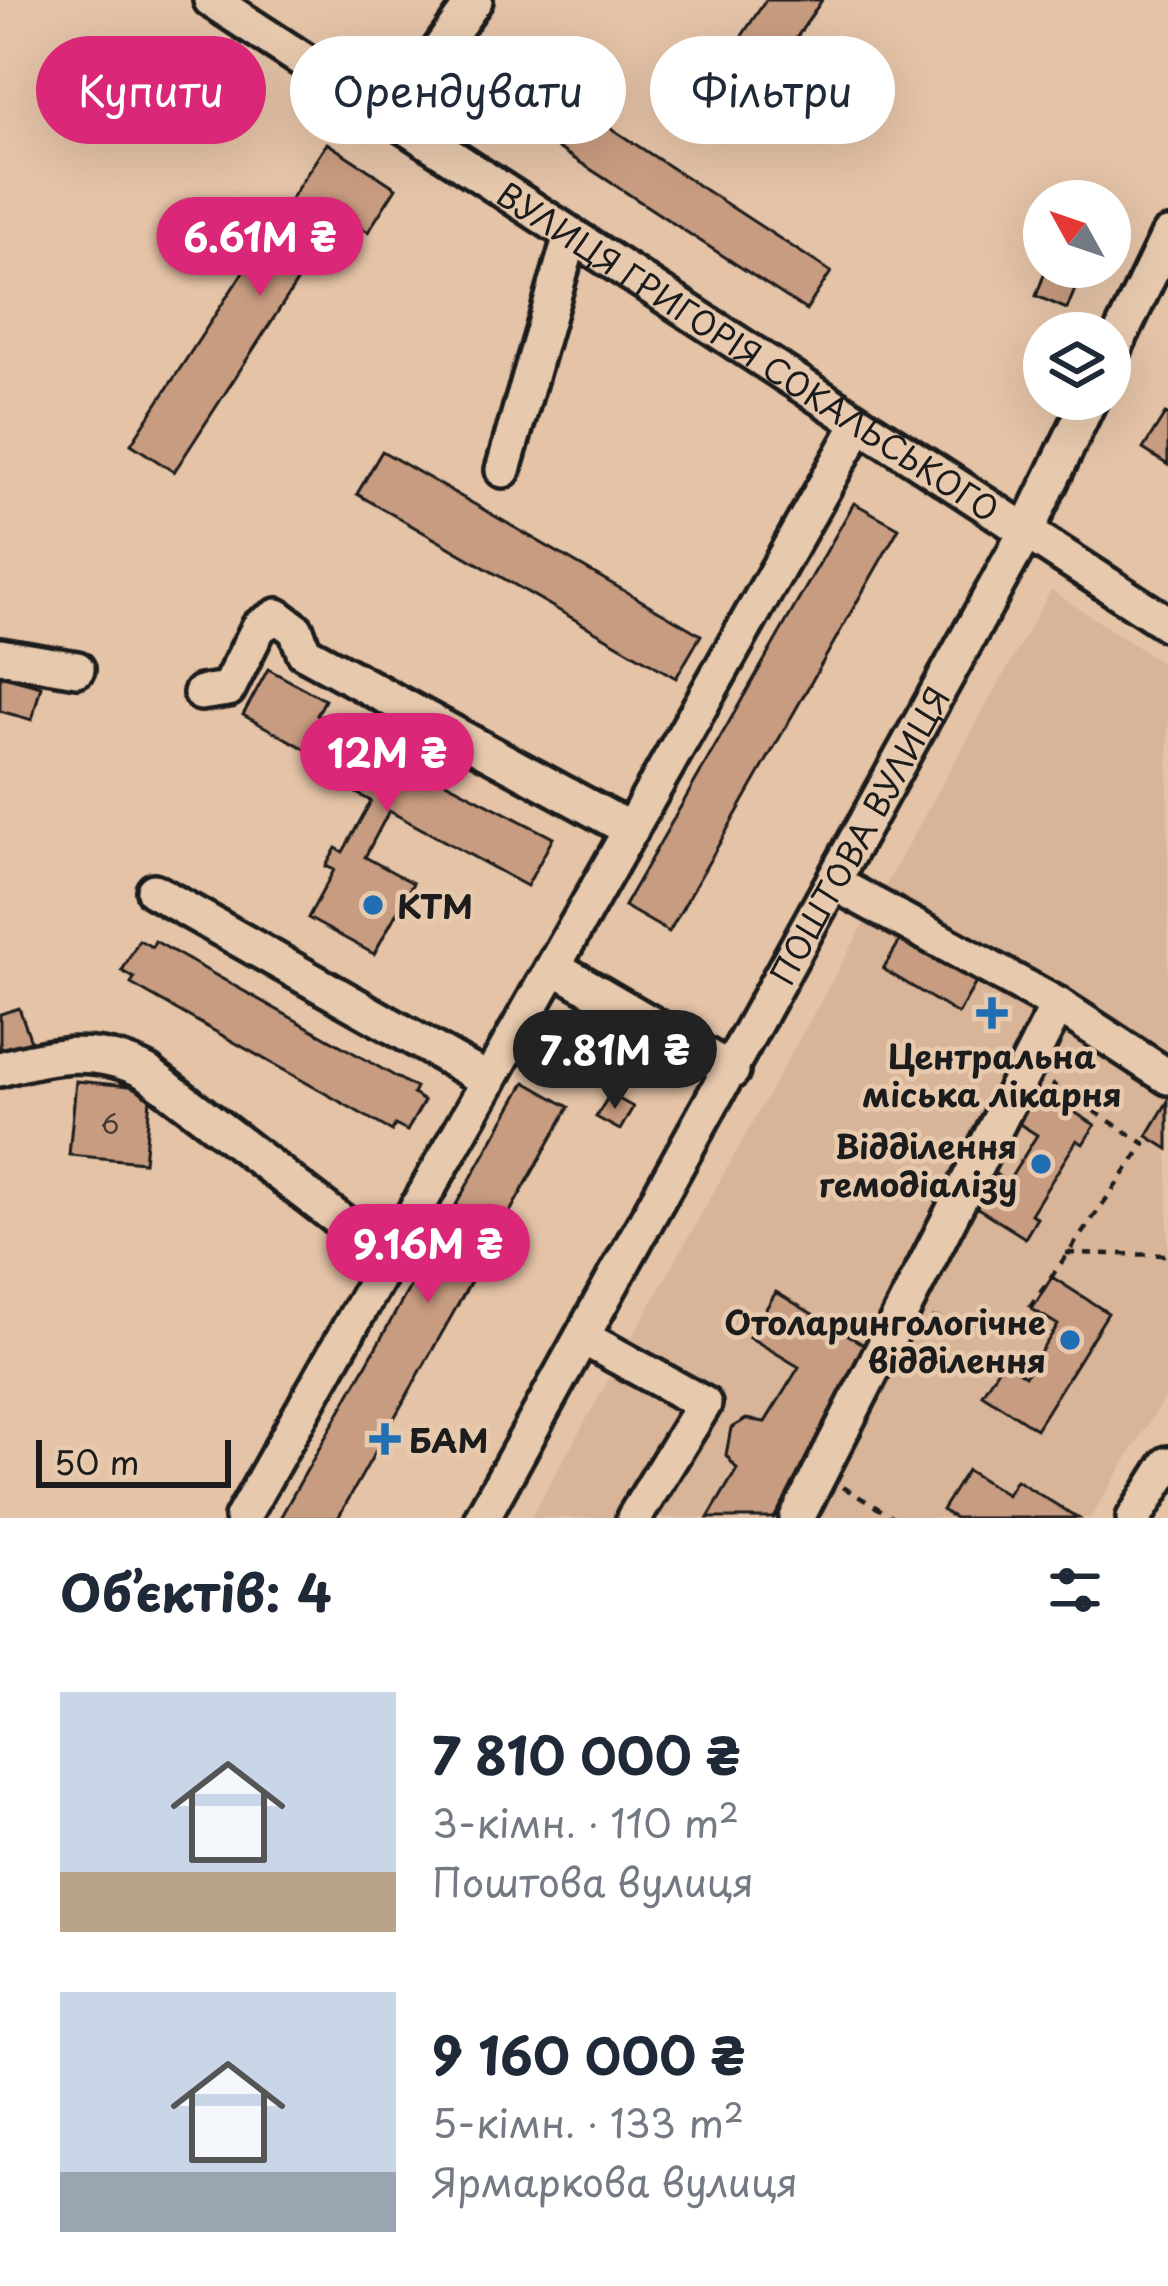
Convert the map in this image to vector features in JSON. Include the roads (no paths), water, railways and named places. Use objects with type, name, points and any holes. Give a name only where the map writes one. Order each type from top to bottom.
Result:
[{"type":"street","name":"ВУЛИЦЯ ГРИГОРІЯ СОКАЛЬСЬКОГО","points":[[211,0],[290,50]]},
{"type":"street","points":[[450,36],[475,0]]},
{"type":"street","name":"ВУЛИЦЯ ГРИГОРІЯ СОКАЛЬСЬКОГО","points":[[436,144],[1168,624]]},
{"type":"street","points":[[503,470],[571,236]]},
{"type":"street","points":[[1131,313],[1168,236]]},
{"type":"street","name":"ПОШТОВА ВУЛИЦЯ","points":[[482,1518],[1027,530],[1080,420]]},
{"type":"street","points":[[242,1518],[859,425]]},
{"type":"street","points":[[201,693],[228,689],[259,627],[277,616],[296,630],[304,652],[631,830]]},
{"type":"street","points":[[0,656],[77,669]]},
{"type":"street","points":[[834,883],[1058,1005],[1168,1077]]},
{"type":"street","points":[[154,891],[489,1081]]},
{"type":"street","points":[[554,967],[732,1070]]},
{"type":"street","points":[[797,1518],[823,1475],[1058,1005]]},
{"type":"street","points":[[0,1070],[87,1053],[120,1058],[389,1258]]},
{"type":"street","points":[[584,1338],[704,1404],[634,1518]]},
{"type":"street","points":[[1134,1518],[1168,1464]]},
{"type":"place","name":"КТМ","points":[[373,905]]},
{"type":"place","name":"Центральна міська лікарня","points":[[992,1013]]},
{"type":"place","name":"Відділення гемодіалізу","points":[[1041,1164]]},
{"type":"place","name":"Отоларингологічне відділення","points":[[1070,1340]]},
{"type":"place","name":"БАМ","points":[[385,1439]]}]
